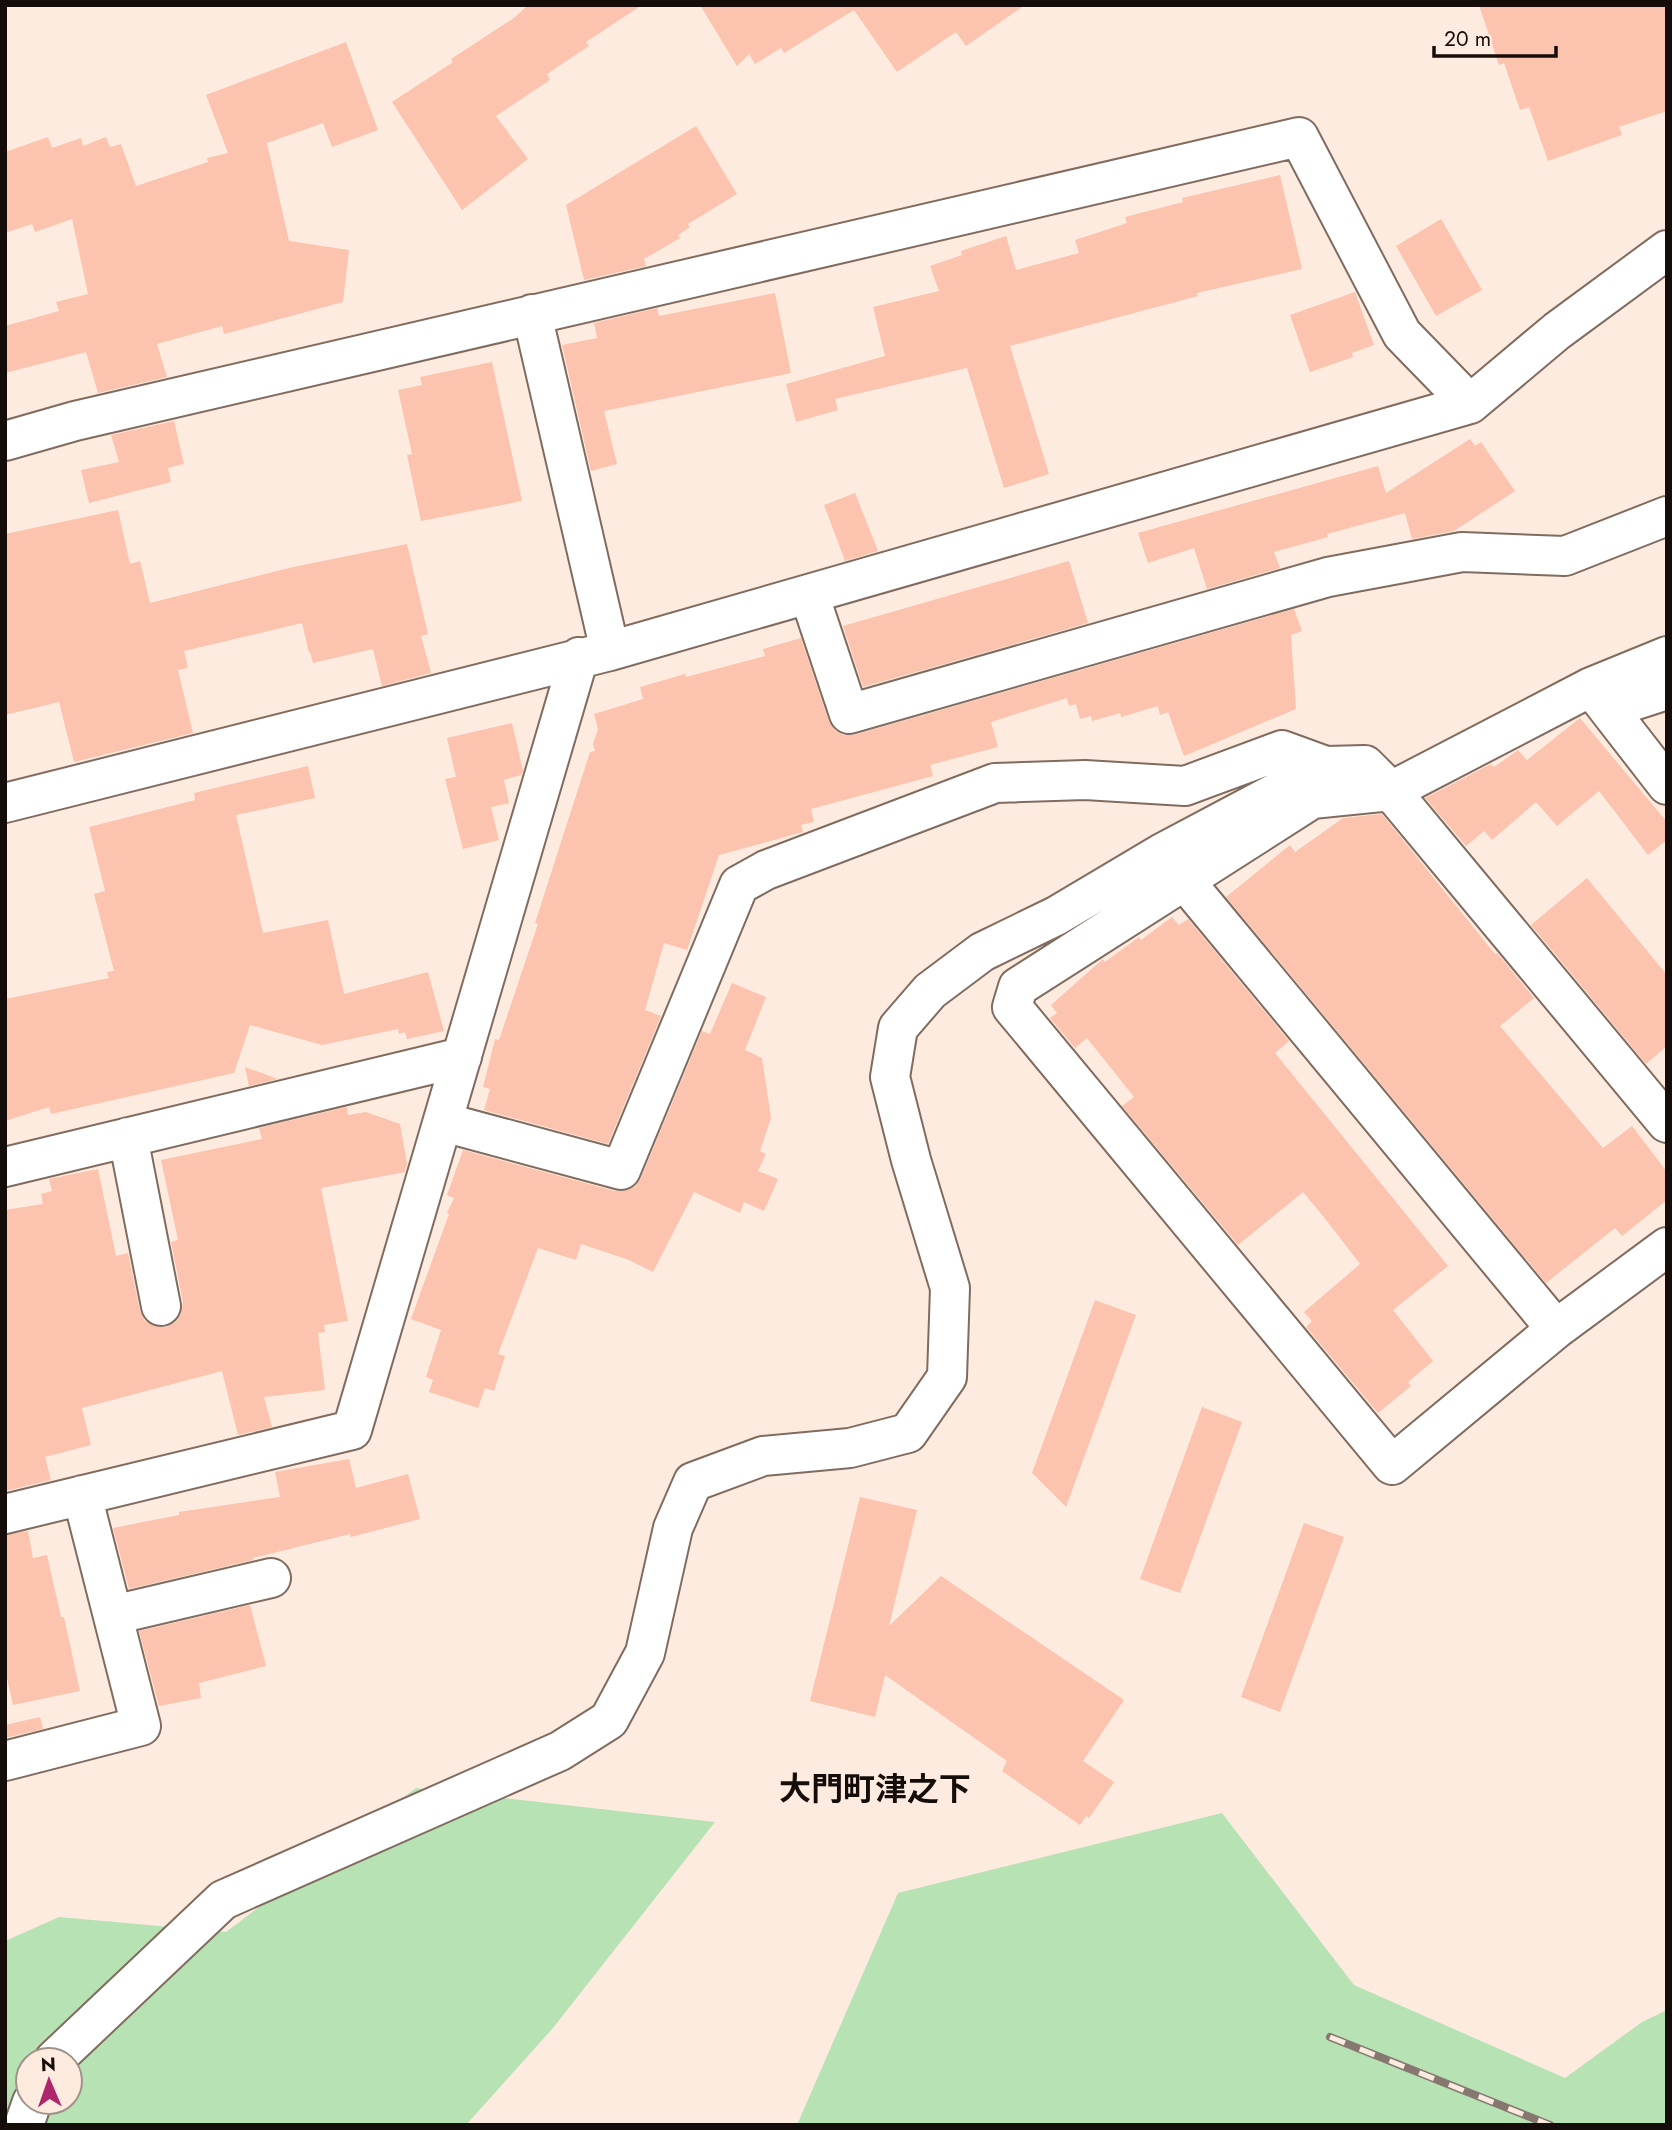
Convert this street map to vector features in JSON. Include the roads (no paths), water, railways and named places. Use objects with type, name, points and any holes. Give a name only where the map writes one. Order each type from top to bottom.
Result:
[{"type":"street","points":[[5,441],[75,421],[1299,137],[1402,334],[1470,404]]},
{"type":"street","points":[[5,803],[595,654],[1470,404],[1557,331],[1667,250]]},
{"type":"street","points":[[5,1514],[352,1430],[462,1057],[595,654],[532,314]]},
{"type":"street","points":[[809,594],[849,714],[1328,577],[1462,552],[1565,556],[1667,516]]},
{"type":"street","points":[[1667,656],[1600,698],[1391,791],[1312,799],[1018,988],[1012,1007],[1392,1465],[1556,1329],[1667,1247]]},
{"type":"street","points":[[1600,698],[1667,691]]},
{"type":"street","points":[[1600,698],[1667,785]]},
{"type":"street","points":[[443,1122],[621,1170],[739,885],[766,870],[995,783],[1085,780],[1185,786],[1282,750],[1326,766],[1365,765],[1391,791],[1667,1124]]},
{"type":"street","points":[[69,2046],[223,1900],[560,1751],[609,1720],[645,1653],[674,1528],[693,1482],[763,1456],[850,1448],[908,1433],[947,1377],[950,1288],[911,1160],[890,1077],[898,1028],[930,990],[982,952],[1056,916],[1162,853],[1326,766]]},
{"type":"street","points":[[1184,880],[1556,1329]]},
{"type":"street","points":[[5,1167],[462,1057]]},
{"type":"street","points":[[128,1137],[161,1306]]},
{"type":"street","points":[[5,1761],[141,1726],[82,1495]]},
{"type":"street","points":[[113,1615],[271,1578]]},
{"type":"railway","points":[[1330,2037],[1550,2125]]},
{"type":"district","name":"大門町津之下","points":[[875,1789]]}]
